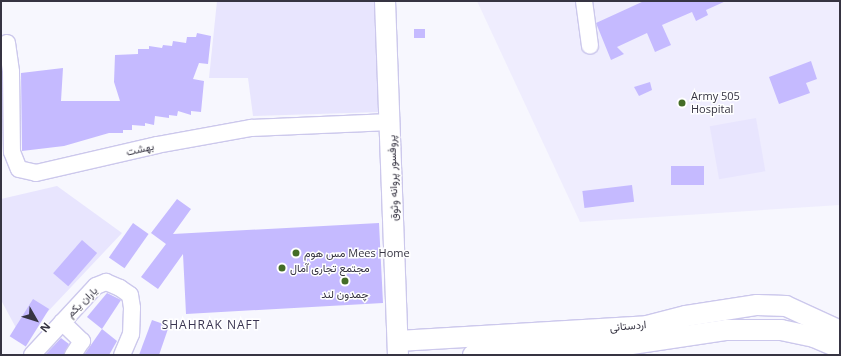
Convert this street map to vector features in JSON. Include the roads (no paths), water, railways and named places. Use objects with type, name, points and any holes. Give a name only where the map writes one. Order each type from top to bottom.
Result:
[{"type":"main road","name":"پروفسور پروانه وثوق","points":[[385,1],[397,122]]},
{"type":"main road","name":"پروفسور پروانه وثوق","points":[[398,1],[397,122],[403,348]]},
{"type":"main road","name":"اردستانی","points":[[403,348],[647,326],[686,316],[757,305],[786,306],[833,327]]},
{"type":"main road","points":[[757,305],[772,307],[778,312],[781,330],[793,321],[808,318],[833,327]]},
{"type":"main road","name":"اردستانی","points":[[473,355],[625,345],[727,330],[781,330],[814,337],[840,348]]},
{"type":"street","points":[[584,1],[590,46]]},
{"type":"street","name":"بهشت","points":[[7,43],[6,72],[12,152],[19,169],[36,173],[157,145],[251,128],[397,122]]},
{"type":"street","name":"یاران یکم","points":[[32,355],[96,286],[106,282],[120,288],[130,296],[132,308],[131,334],[122,355]]},
{"type":"street","points":[[62,322],[82,341],[73,355]]},
{"type":"place","name":"Army 505 Hospital","points":[[682,103]]},
{"type":"place","name":"مس هوم Mees Home","points":[[296,253]]},
{"type":"place","name":"مجتمع تجاری آمال","points":[[282,268]]},
{"type":"place","name":"چمدون لند","points":[[345,281]]},
{"type":"district","name":"SHAHRAK NAFT","points":[[211,325]]}]
